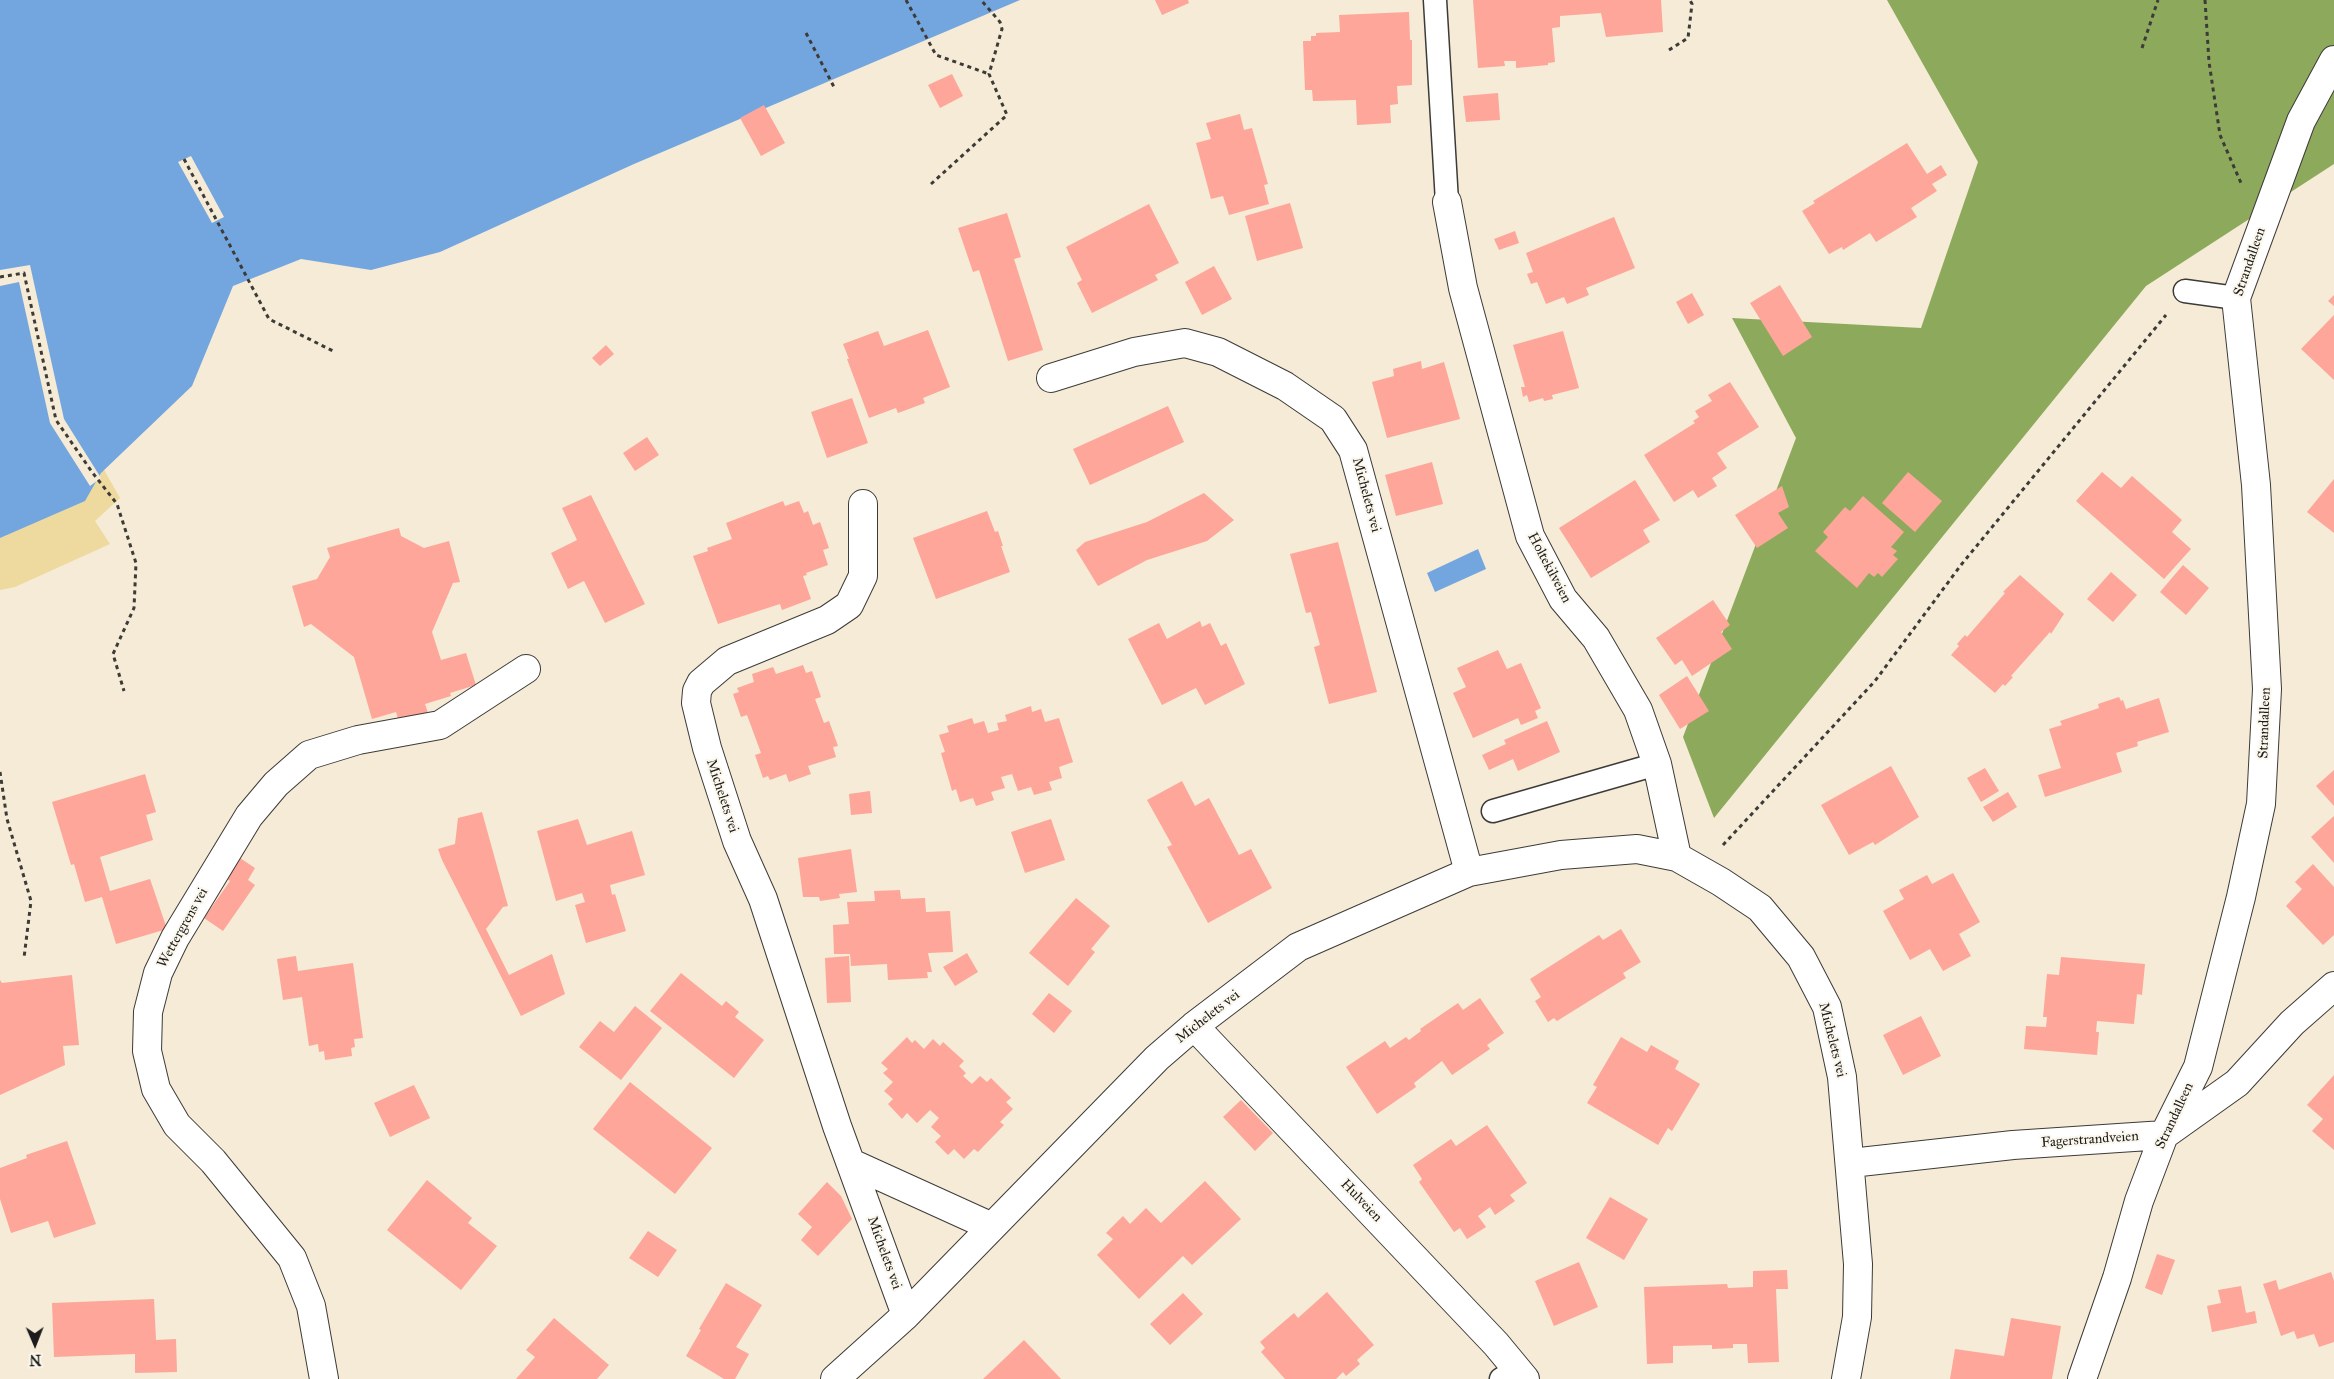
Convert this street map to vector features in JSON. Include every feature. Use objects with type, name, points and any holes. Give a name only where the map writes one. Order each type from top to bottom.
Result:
[{"type":"street","name":"Strandalleen","points":[[2082,1379],[2117,1278],[2139,1201],[2164,1135],[2198,1067],[2241,897],[2261,804],[2267,689],[2256,485],[2236,298],[2302,122],[2334,60]]},
{"type":"street","name":"Holtekilveien","points":[[1447,202],[1463,288],[1530,536],[1563,599],[1596,638],[1638,710],[1657,764],[1677,857]]},
{"type":"street","name":"Michelets vei","points":[[1051,378],[1134,352],[1185,343],[1218,352],[1285,386],[1333,419],[1354,450],[1469,872]]},
{"type":"street","name":"Michelets vei","points":[[864,504],[863,576],[849,605],[827,620],[727,661],[701,683],[697,691],[696,703],[707,748],[737,841],[762,899],[851,1163],[906,1315]]},
{"type":"street","name":"Wettergrens vei","points":[[324,1379],[311,1306],[292,1258],[213,1161],[177,1125],[156,1089],[147,1051],[148,1012],[158,973],[175,938],[249,816],[276,784],[309,754],[358,740],[440,725],[526,669]]},
{"type":"street","name":"Michelets vei","points":[[835,1379],[906,1315],[1157,1058],[1194,1026],[1298,947],[1469,872],[1561,855],[1637,849],[1677,857],[1721,882],[1760,908],[1801,957],[1827,1007],[1842,1077],[1851,1163],[1858,1264],[1857,1317],[1846,1379]]},
{"type":"street","points":[[2164,1135],[2237,1083],[2292,1023],[2334,986]]},
{"type":"street","name":"Hulveien","points":[[1194,1026],[1496,1344],[1514,1376]]},
{"type":"street","name":"Fagerstrandveien","points":[[1851,1163],[2013,1146],[2164,1135]]},
{"type":"street","points":[[851,1163],[992,1227]]},
{"type":"lane","points":[[1436,0],[1447,202]]},
{"type":"lane","points":[[2185,291],[2236,298]]},
{"type":"lane","points":[[1493,811],[1657,764]]},
{"type":"path","points":[[906,0],[936,55],[989,74]]},
{"type":"path","points":[[1669,50],[1688,38],[1692,4],[1690,0]]},
{"type":"path","points":[[2142,48],[2158,0]]},
{"type":"path","points":[[2205,0],[2209,62],[2220,135],[2262,229]]},
{"type":"path","points":[[931,184],[1007,115],[989,74],[1002,28],[1000,22],[982,2]]},
{"type":"path","points":[[806,33],[834,87]]},
{"type":"path","points":[[184,159],[269,319],[333,351]]},
{"type":"path","points":[[0,277],[24,273],[56,420],[117,504],[136,563],[134,608],[113,654],[124,691]]},
{"type":"path","points":[[1720,848],[1875,681],[1960,565],[2185,291]]},
{"type":"path","points":[[0,772],[7,819],[31,901],[24,958]]},
{"type":"green space","points":[[1887,0],[2334,0],[2334,164],[2146,286],[1714,818],[1683,737],[1796,438],[1732,318],[1921,328],[1978,162]]},
{"type":"sand","points":[[94,452],[120,498],[95,521],[110,544],[15,587],[0,590],[0,490]]},
{"type":"water","points":[[0,0],[1020,0],[634,164],[440,252],[371,270],[301,259],[233,286],[192,386],[101,473],[85,501],[0,538]]},
{"type":"water","points":[[1478,549],[1486,569],[1435,592],[1427,573]]},
{"type":"pier","points":[[191,156],[224,217],[212,223],[178,162]]},
{"type":"pier","points":[[30,265],[64,419],[101,478],[90,486],[50,423],[19,282],[0,286],[0,270]]},
{"type":"building","points":[[1155,0],[1188,0],[1189,3],[1162,15]]},
{"type":"building","points":[[1473,0],[1661,0],[1663,32],[1606,37],[1601,13],[1560,16],[1560,27],[1552,28],[1555,62],[1548,63],[1548,65],[1516,68],[1516,61],[1504,61],[1505,66],[1478,68]]},
{"type":"building","points":[[1409,12],[1410,40],[1412,40],[1412,85],[1397,86],[1398,104],[1390,105],[1391,123],[1357,125],[1356,100],[1313,101],[1312,90],[1305,90],[1303,41],[1311,41],[1311,36],[1316,36],[1316,33],[1340,32],[1339,15]]},
{"type":"building","points":[[952,74],[963,96],[940,108],[928,85]]},
{"type":"building","points":[[1498,93],[1500,120],[1466,122],[1463,96]]},
{"type":"building","points":[[764,105],[785,143],[761,156],[740,118]]},
{"type":"building","points":[[1240,114],[1244,130],[1252,128],[1268,184],[1264,185],[1269,204],[1229,215],[1223,196],[1211,199],[1196,143],[1211,139],[1206,123]]},
{"type":"building","points":[[1907,143],[1927,174],[1941,165],[1947,175],[1932,184],[1937,191],[1911,208],[1917,217],[1876,242],[1870,233],[1843,250],[1842,247],[1829,254],[1802,211],[1815,203],[1813,201]]},
{"type":"building","points":[[1290,203],[1303,248],[1257,261],[1245,216]]},
{"type":"building","points":[[1149,204],[1179,263],[1155,275],[1158,280],[1092,313],[1077,283],[1082,280],[1066,247]]},
{"type":"building","points":[[1007,213],[1021,257],[1014,259],[1043,350],[1008,361],[979,270],[973,272],[958,228]]},
{"type":"building","points":[[1614,217],[1635,268],[1586,288],[1589,295],[1567,304],[1564,297],[1546,304],[1537,282],[1531,284],[1527,274],[1533,272],[1526,253]]},
{"type":"building","points":[[1515,231],[1519,243],[1499,250],[1494,239]]},
{"type":"building","points":[[1214,266],[1232,299],[1202,315],[1185,282]]},
{"type":"building","points":[[1780,285],[1812,337],[1783,356],[1750,303]]},
{"type":"building","points":[[1692,293],[1704,315],[1688,324],[1676,302]]},
{"type":"building","points":[[2334,295],[2334,306],[2328,301]]},
{"type":"building","points":[[2334,315],[2334,380],[2301,349]]},
{"type":"building","points":[[928,330],[950,387],[923,398],[925,403],[898,413],[896,408],[869,418],[843,344],[878,331],[884,346]]},
{"type":"building","points":[[1563,331],[1579,388],[1552,395],[1553,399],[1544,401],[1543,398],[1529,402],[1527,395],[1523,397],[1521,387],[1525,387],[1513,345]]},
{"type":"building","points":[[606,345],[614,354],[600,366],[592,358]]},
{"type":"building","points":[[1421,361],[1422,369],[1444,362],[1460,419],[1387,438],[1372,382],[1394,376],[1393,369]]},
{"type":"building","points":[[1730,382],[1759,427],[1717,453],[1727,468],[1712,478],[1717,486],[1698,498],[1693,490],[1674,502],[1644,455],[1695,423],[1693,421],[1699,417],[1695,411],[1712,401],[1708,395]]},
{"type":"building","points":[[852,398],[868,443],[827,458],[811,412]]},
{"type":"building","points":[[1168,406],[1184,442],[1090,485],[1073,449]]},
{"type":"building","points":[[647,437],[659,455],[635,471],[623,453]]},
{"type":"building","points":[[1432,462],[1443,504],[1396,516],[1385,475]]},
{"type":"building","points":[[1908,472],[1942,501],[1915,532],[1882,503]]},
{"type":"building","points":[[2102,472],[2121,488],[2132,476],[2182,520],[2172,532],[2191,549],[2164,579],[2076,501]]},
{"type":"building","points":[[2334,479],[2334,533],[2307,512]]},
{"type":"building","points":[[1635,480],[1660,520],[1643,530],[1650,542],[1591,578],[1559,528]]},
{"type":"building","points":[[1782,486],[1789,507],[1778,513],[1788,528],[1757,548],[1735,515]]},
{"type":"building","points":[[1204,493],[1234,520],[1207,541],[1147,560],[1098,586],[1076,550],[1085,542],[1147,522]]},
{"type":"building","points":[[591,495],[645,604],[605,623],[584,581],[568,589],[551,553],[577,540],[562,508]]},
{"type":"building","points":[[1863,496],[1904,532],[1891,547],[1897,551],[1893,555],[1898,559],[1882,577],[1878,573],[1874,577],[1869,573],[1857,588],[1815,551],[1828,537],[1823,532],[1845,507],[1850,511]]},
{"type":"building","points":[[783,501],[785,506],[799,501],[804,513],[808,511],[813,525],[820,522],[829,548],[823,550],[828,565],[806,573],[807,575],[803,576],[811,599],[782,610],[780,604],[718,624],[693,556],[708,551],[707,548],[732,539],[726,523]]},
{"type":"building","points":[[987,511],[995,532],[998,531],[1010,572],[936,599],[913,538]]},
{"type":"building","points":[[399,528],[401,536],[424,548],[449,541],[460,582],[453,583],[432,632],[441,660],[466,653],[476,685],[450,693],[451,696],[425,704],[429,716],[400,725],[396,712],[372,719],[354,657],[311,624],[304,627],[292,586],[317,579],[330,557],[327,548]]},
{"type":"building","points":[[1338,542],[1377,692],[1329,704],[1314,647],[1320,645],[1311,612],[1306,613],[1290,554]]},
{"type":"building","points":[[2183,565],[2209,588],[2186,615],[2160,592]]},
{"type":"building","points":[[2111,572],[2137,595],[2113,622],[2087,599]]},
{"type":"building","points":[[2020,575],[2064,614],[2051,634],[2050,632],[2011,676],[2013,677],[2005,686],[2003,684],[1995,693],[1951,655],[1959,646],[1957,644],[1965,635],[1967,637],[2005,593],[2003,592]]},
{"type":"building","points":[[1713,600],[1730,625],[1721,632],[1732,649],[1692,676],[1682,660],[1675,665],[1656,638]]},
{"type":"building","points":[[1200,621],[1202,627],[1210,623],[1221,646],[1226,643],[1245,684],[1205,705],[1196,688],[1162,705],[1128,639],[1159,623],[1167,639]]},
{"type":"building","points":[[1498,650],[1507,669],[1521,663],[1541,708],[1535,711],[1538,718],[1521,725],[1518,718],[1473,738],[1453,693],[1466,687],[1457,668]]},
{"type":"building","points":[[803,665],[806,673],[812,671],[821,697],[815,699],[824,723],[829,721],[838,746],[833,747],[836,757],[808,766],[811,774],[789,782],[786,774],[770,780],[768,776],[763,778],[755,755],[761,753],[747,715],[741,717],[733,694],[739,692],[737,688],[754,682],[752,674],[773,667],[776,674]]},
{"type":"building","points":[[1687,676],[1709,711],[1680,729],[1659,695]]},
{"type":"building","points":[[2119,697],[2121,701],[2123,700],[2126,709],[2159,698],[2169,732],[2137,742],[2138,746],[2116,753],[2122,772],[2045,797],[2038,775],[2061,768],[2049,729],[2062,725],[2060,721],[2099,708],[2098,704]]},
{"type":"building","points":[[1031,706],[1032,712],[1041,709],[1045,722],[1059,718],[1073,762],[1059,767],[1062,778],[1049,782],[1052,790],[1034,795],[1031,787],[1018,791],[1012,774],[1001,777],[1005,788],[991,792],[994,800],[976,806],[973,798],[960,802],[956,789],[952,791],[941,753],[945,752],[939,735],[949,732],[947,726],[972,718],[974,724],[984,721],[988,733],[999,730],[997,723],[1007,721],[1005,715]]},
{"type":"building","points":[[1547,721],[1560,752],[1518,771],[1513,759],[1489,770],[1482,755],[1506,744],[1504,740]]},
{"type":"building","points":[[1891,766],[1919,817],[1875,845],[1873,842],[1849,855],[1821,805]]},
{"type":"building","points":[[1985,768],[1999,791],[1981,802],[1967,778]]},
{"type":"building","points":[[2334,770],[2334,806],[2316,786]]},
{"type":"building","points":[[145,774],[156,812],[146,815],[153,840],[100,857],[110,891],[150,879],[167,929],[116,944],[102,897],[85,902],[74,864],[71,865],[52,802]]},
{"type":"building","points":[[1182,781],[1195,806],[1209,798],[1239,855],[1251,849],[1272,888],[1208,923],[1167,847],[1172,845],[1147,800]]},
{"type":"building","points":[[870,791],[872,813],[851,815],[849,794]]},
{"type":"building","points":[[2008,792],[2017,807],[1993,822],[1983,807]]},
{"type":"building","points":[[482,812],[508,906],[503,907],[486,929],[509,975],[552,954],[565,994],[521,1016],[438,849],[455,844],[458,818]]},
{"type":"building","points":[[2334,816],[2334,863],[2311,837]]},
{"type":"building","points":[[578,819],[587,845],[632,831],[645,875],[610,885],[612,895],[615,894],[626,931],[586,943],[575,905],[585,902],[582,893],[556,901],[537,831]]},
{"type":"building","points":[[1051,819],[1065,860],[1025,873],[1011,832]]},
{"type":"building","points":[[851,849],[857,892],[839,894],[840,898],[820,901],[819,897],[803,897],[798,858]]},
{"type":"building","points":[[240,858],[255,868],[248,880],[255,885],[223,931],[204,918],[230,881],[226,878]]},
{"type":"building","points":[[2313,864],[2334,887],[2334,935],[2323,945],[2286,906],[2302,889],[2295,882]]},
{"type":"building","points":[[1953,873],[1980,922],[1959,934],[1971,956],[1943,971],[1930,949],[1910,960],[1883,911],[1904,899],[1899,890],[1927,875],[1932,884]]},
{"type":"building","points":[[900,890],[901,899],[925,898],[926,912],[950,911],[953,952],[928,953],[932,972],[927,972],[928,978],[888,980],[887,964],[851,966],[850,954],[834,954],[833,925],[849,924],[847,902],[875,901],[874,891]]},
{"type":"building","points":[[1076,898],[1110,926],[1091,949],[1095,952],[1068,986],[1029,953]]},
{"type":"building","points":[[1621,929],[1641,962],[1623,973],[1626,978],[1557,1021],[1554,1018],[1548,1022],[1535,1001],[1541,997],[1530,979],[1599,935],[1603,940]]},
{"type":"building","points":[[967,953],[978,972],[955,986],[943,967]]},
{"type":"building","points":[[296,956],[298,971],[353,963],[363,1038],[354,1039],[355,1047],[351,1048],[352,1056],[325,1060],[324,1051],[319,1052],[318,1044],[309,1046],[302,997],[283,1000],[277,959]]},
{"type":"building","points":[[849,956],[851,1002],[827,1003],[825,958]]},
{"type":"building","points":[[2061,957],[2145,964],[2142,995],[2137,994],[2134,1024],[2097,1021],[2096,1032],[2099,1032],[2097,1055],[2024,1049],[2026,1026],[2046,1027],[2047,1017],[2043,1017],[2047,974],[2059,975]]},
{"type":"building","points":[[681,973],[722,1006],[726,1001],[739,1012],[735,1017],[764,1040],[734,1078],[650,1011]]},
{"type":"building","points":[[72,975],[79,1045],[63,1046],[65,1065],[0,1095],[0,980],[2,983]]},
{"type":"building","points":[[1049,993],[1072,1011],[1054,1033],[1032,1014]]},
{"type":"building","points":[[1480,998],[1504,1033],[1487,1045],[1490,1049],[1452,1075],[1442,1061],[1414,1083],[1416,1087],[1377,1114],[1346,1067],[1385,1041],[1390,1048],[1406,1037],[1409,1040],[1421,1031],[1420,1029],[1458,1003],[1463,1010]]},
{"type":"building","points":[[635,1006],[662,1028],[621,1080],[579,1047],[600,1021],[614,1032]]},
{"type":"building","points":[[1921,1016],[1941,1056],[1903,1075],[1883,1035]]},
{"type":"building","points":[[907,1037],[912,1043],[915,1040],[924,1049],[933,1039],[940,1046],[943,1042],[964,1061],[959,1066],[966,1073],[963,1076],[972,1084],[980,1076],[987,1082],[991,1078],[1011,1098],[1006,1102],[1013,1109],[1000,1122],[1004,1125],[978,1152],[974,1149],[964,1159],[954,1149],[948,1155],[935,1142],[941,1136],[931,1127],[939,1118],[930,1110],[917,1123],[907,1113],[902,1119],[888,1104],[893,1099],[884,1091],[893,1082],[883,1073],[888,1069],[881,1063]]},
{"type":"building","points":[[1621,1037],[1647,1052],[1651,1045],[1679,1061],[1675,1069],[1700,1084],[1672,1131],[1668,1128],[1658,1145],[1587,1103],[1597,1087],[1593,1085]]},
{"type":"building","points":[[2334,1075],[2334,1150],[2312,1131],[2323,1119],[2307,1105]]},
{"type":"building","points":[[630,1082],[712,1148],[675,1194],[593,1129]]},
{"type":"building","points":[[414,1085],[430,1118],[390,1137],[374,1103]]},
{"type":"building","points":[[1241,1100],[1273,1133],[1255,1151],[1223,1117]]},
{"type":"building","points":[[1487,1125],[1527,1183],[1510,1195],[1515,1201],[1495,1215],[1490,1207],[1478,1216],[1486,1227],[1467,1239],[1460,1228],[1454,1232],[1419,1182],[1422,1179],[1413,1165],[1451,1139],[1456,1146]]},
{"type":"building","points":[[67,1141],[96,1224],[54,1238],[48,1221],[11,1233],[0,1199],[0,1168],[27,1158],[26,1155]]},
{"type":"building","points":[[427,1180],[472,1218],[468,1223],[497,1246],[461,1290],[387,1230]]},
{"type":"building","points":[[1205,1181],[1241,1219],[1192,1265],[1183,1256],[1139,1299],[1097,1255],[1113,1239],[1106,1233],[1123,1216],[1130,1224],[1146,1208],[1161,1223]]},
{"type":"building","points":[[827,1182],[841,1196],[852,1219],[818,1256],[801,1240],[812,1227],[798,1214]]},
{"type":"building","points":[[1610,1197],[1648,1219],[1624,1260],[1586,1238]]},
{"type":"building","points":[[648,1231],[677,1250],[658,1277],[629,1258]]},
{"type":"building","points":[[2157,1254],[2175,1260],[2162,1295],[2145,1288]]},
{"type":"building","points":[[1579,1262],[1598,1307],[1554,1326],[1535,1281]]},
{"type":"building","points":[[1787,1270],[1788,1289],[1776,1289],[1779,1362],[1748,1363],[1747,1344],[1733,1344],[1733,1348],[1712,1349],[1712,1345],[1673,1346],[1673,1363],[1647,1364],[1644,1287],[1727,1284],[1728,1288],[1753,1287],[1753,1271]]},
{"type":"building","points":[[2331,1272],[2334,1281],[2334,1342],[2319,1347],[2314,1334],[2297,1339],[2294,1331],[2281,1336],[2263,1284],[2276,1280],[2279,1290]]},
{"type":"building","points":[[726,1283],[762,1305],[736,1347],[749,1354],[735,1379],[724,1379],[686,1356],[701,1330],[699,1329]]},
{"type":"building","points":[[2241,1286],[2246,1313],[2255,1311],[2257,1323],[2212,1332],[2207,1306],[2221,1303],[2218,1290]]},
{"type":"building","points":[[1327,1292],[1374,1345],[1357,1360],[1360,1364],[1346,1376],[1343,1372],[1336,1379],[1285,1379],[1261,1352],[1265,1348],[1260,1342],[1294,1313],[1298,1318]]},
{"type":"building","points":[[1183,1293],[1203,1314],[1170,1345],[1150,1324]]},
{"type":"building","points":[[154,1299],[156,1340],[176,1339],[177,1372],[135,1373],[135,1354],[54,1357],[52,1303]]},
{"type":"building","points":[[554,1318],[609,1365],[597,1379],[516,1379],[535,1357],[526,1350]]},
{"type":"building","points":[[2011,1318],[2061,1326],[2052,1379],[1950,1379],[1955,1349],[2004,1356]]},
{"type":"building","points":[[1024,1340],[1061,1379],[983,1379]]}]
